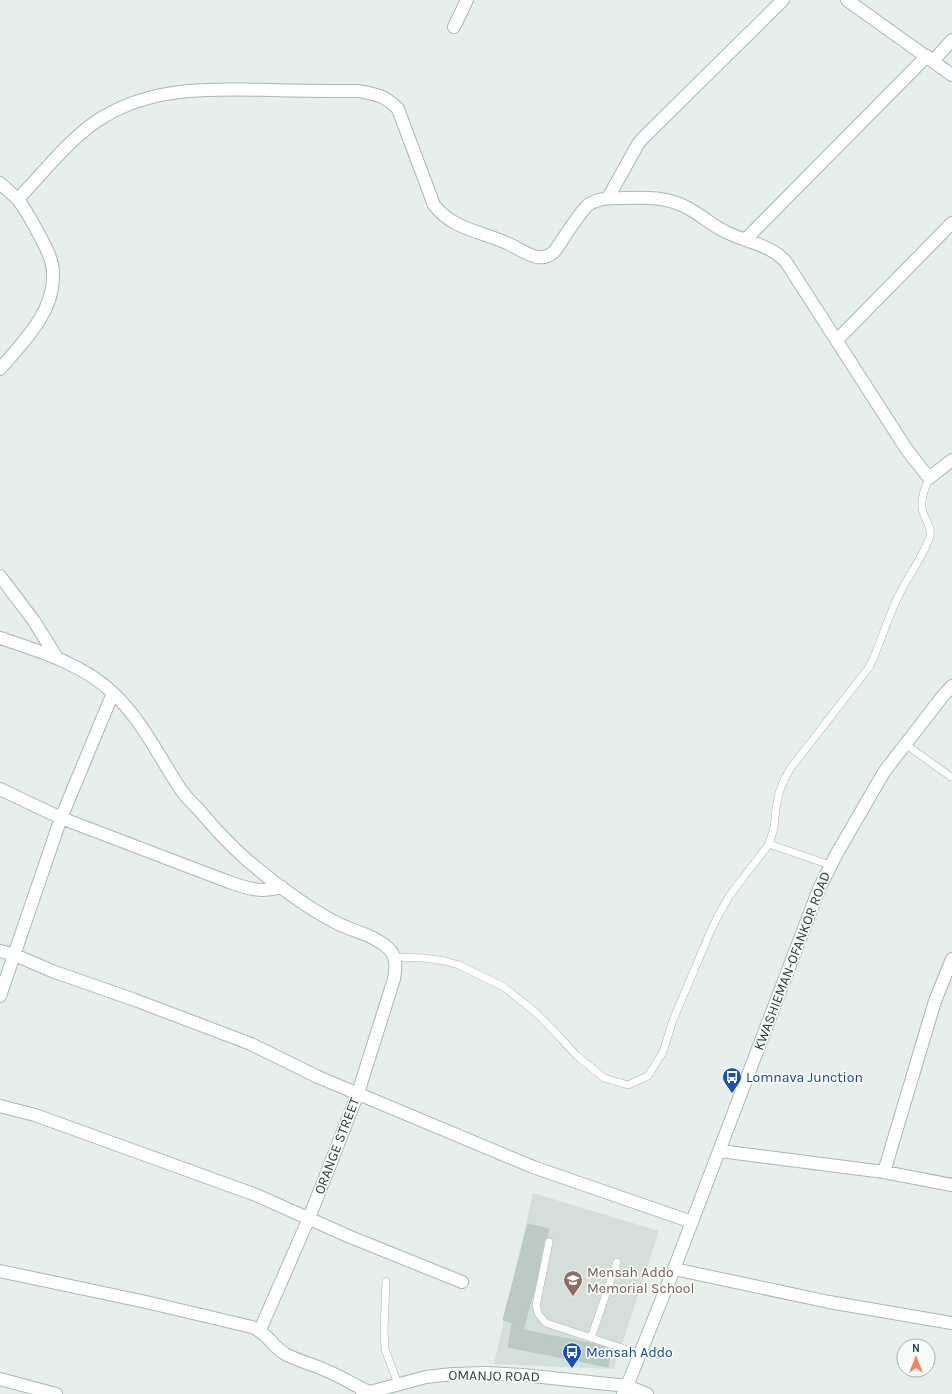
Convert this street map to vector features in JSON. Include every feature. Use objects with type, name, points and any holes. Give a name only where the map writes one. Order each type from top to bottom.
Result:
[{"type":"street","points":[[454,27],[467,0]]},
{"type":"street","points":[[608,198],[638,144],[643,138],[783,0]]},
{"type":"street","points":[[847,0],[886,26],[952,75]]},
{"type":"street","points":[[745,240],[930,58],[952,40]]},
{"type":"street","points":[[18,199],[82,132],[105,116],[137,101],[163,94],[210,89],[359,91],[376,94],[388,99],[398,109],[434,205],[440,212],[462,226],[509,244],[532,256],[539,257],[551,255],[587,206],[597,200],[608,198],[642,197],[658,198],[675,202],[688,208],[722,230],[774,250],[786,262],[903,443],[929,478],[952,460]]},
{"type":"street","points":[[0,183],[18,199],[32,222],[48,253],[53,272],[52,289],[47,308],[32,331],[0,369]]},
{"type":"street","points":[[837,340],[952,223]]},
{"type":"street","points":[[0,576],[34,621],[57,658]]},
{"type":"street","points":[[0,638],[57,658],[92,676],[113,693],[129,710],[145,732],[182,791],[230,844],[282,887],[316,911],[335,922],[368,936],[382,944],[388,948],[394,957]]},
{"type":"street","name":"KWASHIEMAN-OFANKOR ROAD","points":[[625,1390],[674,1269],[816,896],[830,865],[884,772],[952,686]]},
{"type":"street","points":[[0,996],[61,818],[113,693]]},
{"type":"street","points":[[0,789],[61,818],[250,889],[271,890],[282,887]]},
{"type":"street","points":[[0,951],[15,955],[251,1044],[318,1077],[533,1166],[692,1222]]},
{"type":"street","name":"ORANGE STREET","points":[[260,1330],[309,1218],[358,1093],[392,986],[396,967],[394,957]]},
{"type":"street","points":[[884,1172],[935,1002],[952,959]]},
{"type":"street","points":[[0,1106],[35,1115],[256,1195],[348,1236],[462,1282]]},
{"type":"street","points":[[720,1150],[884,1172],[952,1185]]},
{"type":"street","points":[[674,1269],[829,1302],[952,1323]]},
{"type":"street","points":[[0,1271],[197,1313],[252,1327],[260,1330],[279,1349],[287,1354],[325,1370],[365,1393]]},
{"type":"street","name":"OMANJO ROAD","points":[[365,1393],[426,1377],[453,1374],[487,1373],[523,1375],[647,1394]]},
{"type":"street","points":[[0,1379],[56,1394]]},
{"type":"lane","points":[[394,957],[424,958],[445,961],[459,965],[504,987],[534,1011],[558,1034],[576,1055],[604,1078],[628,1085],[648,1076],[663,1052],[673,1020],[712,928],[730,895],[769,844],[774,828],[779,793],[784,780],[790,769],[870,666],[899,594],[930,536],[930,528],[922,509],[922,495],[929,478]]},
{"type":"lane","points":[[905,744],[951,777]]},
{"type":"lane","points":[[769,844],[830,865]]},
{"type":"lane","points":[[549,1242],[536,1306],[539,1315],[546,1323],[640,1354]]},
{"type":"lane","points":[[591,1338],[618,1262]]},
{"type":"lane","points":[[386,1281],[384,1331],[385,1350],[398,1384]]},
{"type":"shaded area","name":"Mensah Addo Memorial School","points":[[533,1193],[659,1231],[614,1369],[494,1364]]},
{"type":"building","points":[[528,1224],[549,1229],[547,1237],[544,1241],[536,1283],[523,1330],[594,1344],[611,1350],[608,1367],[508,1347],[512,1323],[503,1320]]},
{"type":"place","name":"Lomnava Junction","points":[[732,1094]]},
{"type":"place","name":"Mensah Addo Memorial School","points":[[573,1297]]},
{"type":"place","name":"Mensah Addo","points":[[572,1369]]}]
